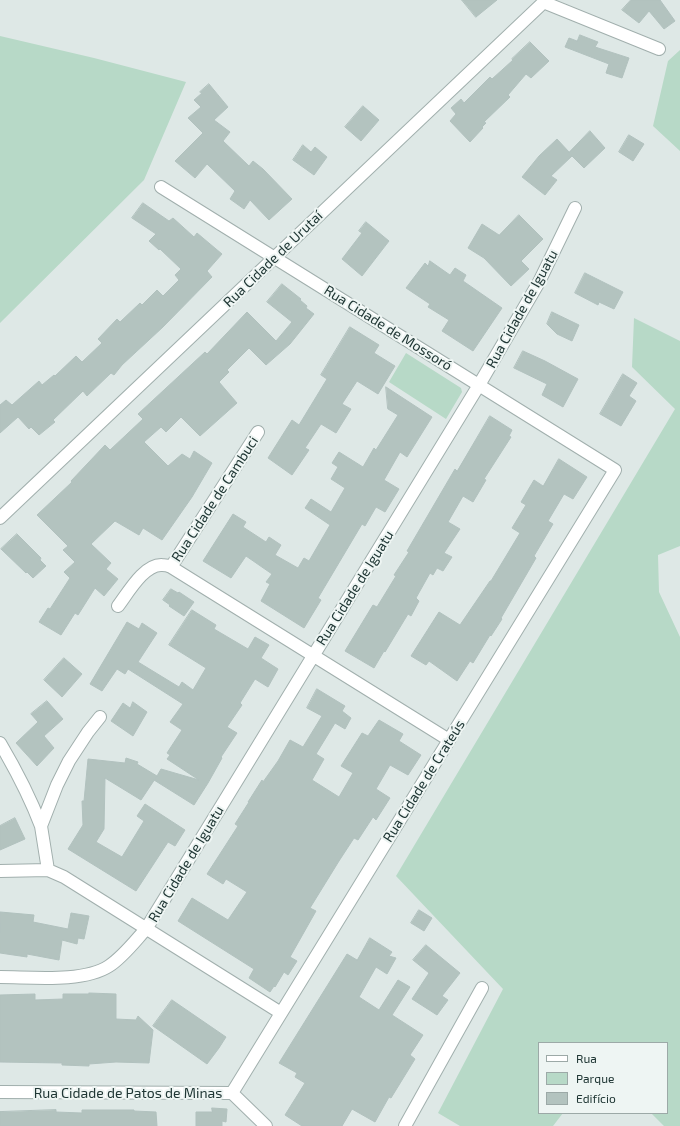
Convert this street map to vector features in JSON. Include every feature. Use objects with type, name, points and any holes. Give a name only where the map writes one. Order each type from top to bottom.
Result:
[{"type":"street","points":[[545,1],[659,49]]},
{"type":"street","name":"Rua Cidade de Urutaí","points":[[0,518],[545,1]]},
{"type":"street","name":"Rua Cidade de Mossoró","points":[[161,186],[615,470]]},
{"type":"street","name":"Rua Cidade de Iguatu","points":[[0,977],[58,977],[87,974],[99,971],[110,966],[146,929],[479,385],[539,282],[575,208]]},
{"type":"street","name":"Rua Cidade de Cambuci","points":[[171,567],[258,432]]},
{"type":"street","name":"Rua Cidade de Crateús","points":[[232,1093],[615,470]]},
{"type":"street","name":"Rua Cidade de Cambuci","points":[[118,606],[145,572],[154,566],[162,565],[171,567],[449,740]]},
{"type":"street","points":[[41,826],[69,761],[100,717]]},
{"type":"street","points":[[0,743],[28,795],[41,826],[48,870]]},
{"type":"street","points":[[0,871],[48,870],[64,877],[281,1013]]},
{"type":"street","points":[[405,1126],[482,988]]},
{"type":"street","name":"Rua Cidade de Patos de Minas","points":[[0,1092],[232,1093],[266,1126]]},
{"type":"green space","points":[[0,36],[94,58],[186,82],[144,180],[0,323]]},
{"type":"green space","points":[[680,50],[680,151],[653,126],[668,61]]},
{"type":"green space","points":[[634,318],[680,341],[680,546],[658,555],[659,592],[680,637],[680,1126],[664,1126],[652,1114],[668,1114],[668,1042],[538,1042],[538,1114],[562,1114],[553,1126],[460,1126],[438,1113],[503,989],[396,876],[675,409],[632,367]]},
{"type":"green space","points":[[406,353],[461,388],[462,392],[446,419],[389,382]]},
{"type":"building","points":[[462,0],[497,0],[476,17]]},
{"type":"building","points":[[631,0],[660,0],[675,21],[664,29],[649,11],[639,23],[622,10]]},
{"type":"building","points":[[580,35],[598,42],[595,47],[629,58],[622,78],[606,73],[609,64],[565,47],[569,38],[577,41]]},
{"type":"building","points":[[530,42],[549,61],[531,78],[526,74],[508,95],[510,97],[484,122],[486,123],[482,127],[483,128],[470,142],[450,121],[456,114],[451,108],[461,99],[464,103],[490,77],[492,79],[513,60],[512,59]]},
{"type":"building","points":[[209,84],[228,107],[214,120],[230,132],[223,141],[249,166],[253,161],[263,169],[292,199],[269,220],[250,200],[244,209],[230,199],[235,191],[207,164],[195,178],[175,161],[203,133],[188,118],[201,107],[194,100]]},
{"type":"building","points":[[363,106],[379,120],[361,141],[345,127]]},
{"type":"building","points":[[590,131],[605,148],[584,168],[572,156],[551,176],[557,180],[545,195],[522,177],[539,156],[557,139],[569,152]]},
{"type":"building","points":[[629,135],[644,144],[633,161],[619,152]]},
{"type":"building","points":[[303,145],[311,152],[315,147],[327,157],[314,175],[293,160]]},
{"type":"building","points":[[143,203],[169,221],[173,218],[194,237],[197,233],[222,254],[207,271],[212,277],[163,327],[122,365],[114,375],[111,373],[87,396],[83,391],[53,420],[55,422],[39,435],[31,427],[29,429],[18,417],[0,433],[0,405],[6,400],[12,405],[39,381],[42,385],[54,375],[55,376],[76,356],[82,362],[102,343],[98,339],[117,319],[120,322],[140,303],[142,305],[157,290],[163,296],[179,280],[175,275],[181,269],[160,249],[159,250],[149,241],[156,234],[132,218]]},
{"type":"building","points":[[519,215],[543,239],[521,261],[529,269],[511,286],[484,258],[468,248],[482,224],[499,235]]},
{"type":"building","points":[[366,222],[389,241],[362,276],[342,259],[362,233],[359,231]]},
{"type":"building","points":[[430,261],[450,275],[455,268],[466,275],[463,281],[502,308],[473,351],[442,331],[449,320],[428,307],[430,304],[406,288],[425,263],[428,266]]},
{"type":"building","points":[[585,273],[623,292],[614,309],[599,302],[598,305],[575,293]]},
{"type":"building","points":[[282,284],[301,299],[300,300],[307,306],[306,308],[314,314],[290,344],[266,365],[249,348],[227,370],[229,372],[219,382],[237,403],[200,436],[181,417],[166,432],[161,427],[144,442],[168,466],[182,454],[190,459],[194,451],[212,463],[192,497],[162,540],[143,528],[139,535],[115,521],[91,544],[111,563],[106,569],[118,579],[104,596],[95,588],[78,615],[75,613],[61,635],[39,622],[48,608],[50,609],[70,578],[64,572],[75,562],[63,550],[68,546],[37,515],[72,482],[71,481],[105,445],[110,450],[143,419],[138,414],[205,352],[207,354],[247,312],[276,341],[292,322],[267,302]]},
{"type":"building","points":[[552,312],[579,325],[572,341],[557,334],[547,324]]},
{"type":"building","points":[[350,327],[379,345],[374,353],[395,366],[378,394],[357,381],[342,404],[351,409],[336,433],[321,424],[305,448],[309,450],[292,475],[268,458],[292,420],[299,425],[327,379],[321,375]]},
{"type":"building","points":[[523,351],[578,379],[563,407],[542,395],[547,384],[514,368]]},
{"type":"building","points":[[623,374],[637,383],[629,396],[636,401],[621,426],[600,414]]},
{"type":"building","points":[[386,387],[432,417],[407,457],[400,452],[384,480],[399,489],[385,512],[376,507],[365,526],[362,524],[318,598],[321,600],[304,628],[261,601],[270,584],[266,582],[272,574],[246,556],[231,578],[203,561],[233,514],[246,522],[243,527],[266,542],[269,537],[281,545],[275,555],[298,568],[304,558],[309,561],[330,525],[305,508],[311,499],[331,512],[345,488],[331,479],[338,467],[332,463],[339,452],[363,467],[374,448],[376,450],[398,415],[388,409]]},
{"type":"building","points":[[490,416],[512,430],[509,436],[511,437],[484,479],[486,480],[473,502],[463,496],[448,522],[460,529],[444,553],[452,557],[443,571],[437,568],[433,575],[430,573],[416,598],[419,601],[411,616],[408,614],[374,668],[345,651],[373,605],[377,607],[396,576],[394,575],[409,552],[407,551],[455,469],[457,471]]},
{"type":"building","points":[[559,459],[587,477],[573,499],[564,494],[548,521],[553,524],[534,556],[536,558],[501,618],[502,619],[491,636],[490,635],[473,663],[470,661],[457,681],[429,661],[426,665],[411,656],[439,612],[460,625],[491,581],[520,533],[512,528],[526,505],[521,502],[534,480],[543,486]]},
{"type":"building","points":[[17,534],[41,558],[40,560],[46,566],[33,578],[1,549]]},
{"type":"building","points":[[171,589],[178,593],[179,592],[194,602],[184,616],[163,600]]},
{"type":"building","points":[[192,610],[216,625],[214,629],[248,649],[255,637],[269,645],[261,658],[278,669],[268,687],[255,679],[240,703],[242,705],[227,727],[237,733],[221,757],[222,758],[208,783],[194,805],[154,780],[141,800],[105,778],[104,829],[96,842],[122,857],[144,821],[137,816],[145,804],[185,830],[175,846],[168,842],[136,891],[68,849],[83,825],[82,801],[84,801],[88,759],[125,763],[126,758],[138,762],[137,764],[157,776],[161,769],[199,780],[167,759],[170,755],[167,753],[182,730],[170,722],[183,704],[128,669],[125,674],[117,669],[102,691],[90,684],[127,622],[139,629],[142,623],[157,633],[138,662],[179,687],[182,682],[193,690],[206,668],[169,645]]},
{"type":"building","points":[[64,658],[82,674],[62,697],[44,680]]},
{"type":"building","points":[[317,689],[345,706],[342,711],[351,718],[345,729],[335,723],[316,754],[324,759],[312,780],[339,797],[353,773],[341,766],[362,733],[368,736],[379,720],[403,734],[399,741],[421,755],[408,775],[390,765],[376,789],[390,798],[376,820],[373,817],[358,840],[354,838],[339,861],[310,908],[316,911],[290,957],[297,961],[288,975],[284,972],[275,987],[274,986],[270,992],[249,978],[254,969],[178,921],[192,898],[228,920],[247,892],[226,879],[223,884],[207,874],[238,826],[235,824],[248,802],[262,780],[263,782],[278,761],[290,740],[303,747],[322,716],[307,708]]},
{"type":"building","points":[[47,701],[63,719],[44,736],[54,748],[37,766],[16,743],[38,722],[31,714]]},
{"type":"building","points":[[133,702],[147,712],[133,736],[111,721],[123,703],[130,708]]},
{"type":"building","points":[[15,818],[25,839],[0,850],[0,826]]},
{"type":"building","points":[[419,910],[432,918],[424,931],[411,923]]},
{"type":"building","points":[[0,912],[34,915],[33,922],[68,929],[71,913],[89,916],[84,939],[78,938],[77,944],[62,940],[59,960],[27,954],[27,957],[0,953]]},
{"type":"building","points":[[370,938],[392,952],[389,956],[396,958],[387,974],[376,967],[359,997],[379,1010],[398,980],[410,987],[392,1015],[423,1035],[410,1055],[415,1059],[391,1098],[389,1097],[375,1122],[352,1109],[342,1126],[302,1126],[285,1115],[305,1083],[295,1077],[297,1073],[279,1063],[347,954],[357,960]]},
{"type":"building","points":[[426,945],[460,973],[442,996],[448,1000],[437,1015],[412,999],[429,973],[413,960]]},
{"type":"building","points":[[35,994],[35,1000],[63,999],[63,994],[116,994],[116,1019],[136,1020],[138,1016],[153,1030],[149,1063],[116,1062],[89,1064],[89,1066],[62,1065],[62,1063],[0,1062],[0,995]]},
{"type":"building","points":[[172,1000],[226,1037],[207,1064],[153,1026]]},
{"type":"building","points":[[212,1108],[227,1109],[226,1122],[222,1121],[222,1126],[196,1126],[196,1112],[212,1112]]},
{"type":"building","points":[[56,1110],[56,1112],[82,1113],[82,1110],[134,1110],[156,1112],[157,1126],[0,1126],[0,1112]]}]
